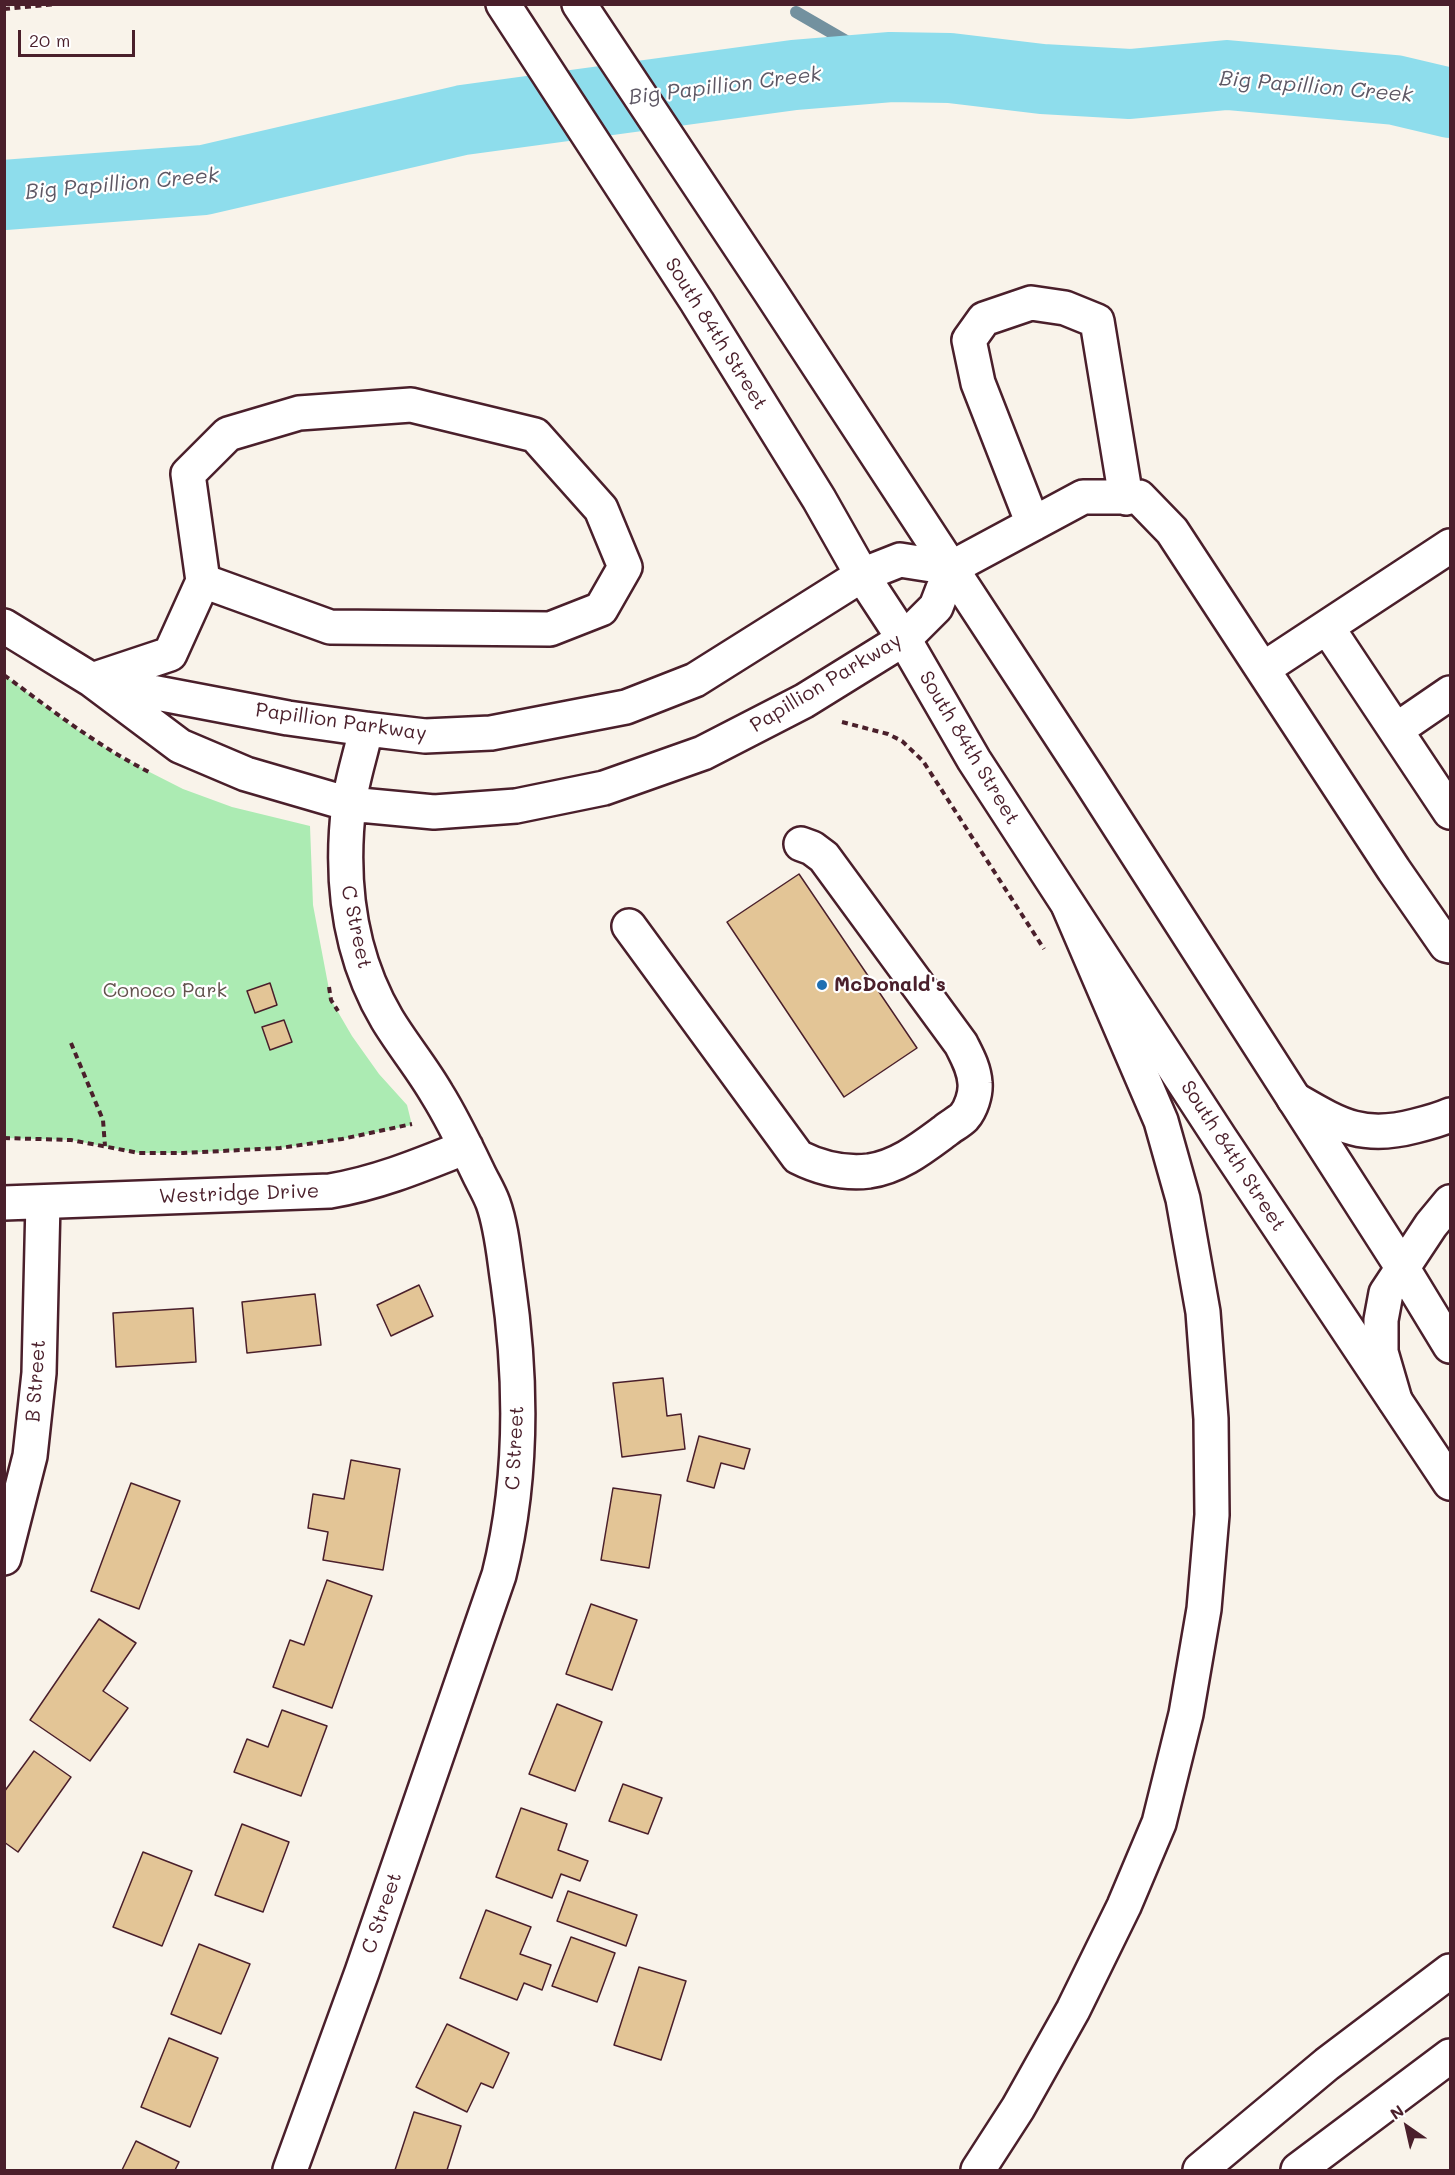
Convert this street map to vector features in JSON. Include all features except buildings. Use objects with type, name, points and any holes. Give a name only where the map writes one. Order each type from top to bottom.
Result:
[{"type":"main road","name":"South 84th Street","points":[[503,4],[698,302],[824,507],[862,576],[904,639],[974,760],[1450,1483]]},
{"type":"main road","points":[[579,4],[1083,770],[1402,1267],[1450,1346]]},
{"type":"main road","points":[[1033,524],[978,383],[969,340],[984,319],[1031,303],[1065,308],[1098,321],[1126,498]]},
{"type":"main road","points":[[92,680],[170,654],[203,580],[188,474],[228,434],[299,414],[411,405],[535,435],[601,509],[625,567],[601,609],[549,628],[330,627],[203,580]]},
{"type":"main road","points":[[951,568],[1083,497],[1139,497],[1172,531],[1394,870],[1446,945],[1450,946]]},
{"type":"main road","points":[[1263,669],[1450,546]]},
{"type":"main road","name":"Papillion Parkway","points":[[4,626],[92,680],[180,746],[246,774],[349,804],[434,812],[516,806],[604,788],[703,753],[804,701],[904,639],[936,607],[951,568],[900,560],[862,576],[695,680],[626,707],[491,733],[425,736],[366,729],[288,718],[92,680]]},
{"type":"main road","points":[[1327,627],[1450,812]]},
{"type":"main road","points":[[1396,730],[1450,693]]},
{"type":"main road","name":"C Street","points":[[290,2170],[499,1575],[508,1538],[519,1440],[519,1386],[514,1324],[502,1239],[493,1203],[438,1094],[387,1019],[358,956],[345,874],[349,804],[366,729]]},
{"type":"main road","points":[[629,926],[798,1157],[817,1166],[839,1171],[869,1171],[896,1163],[923,1147],[964,1117],[973,1100],[975,1083],[972,1066],[961,1044],[824,857],[812,848],[801,844]]},
{"type":"main road","points":[[978,2170],[1018,2108],[1073,2010],[1124,1906],[1159,1823],[1186,1714],[1203,1609],[1212,1515],[1211,1419],[1203,1312],[1183,1199],[1161,1121],[1069,907]]},
{"type":"main road","points":[[1294,1099],[1326,1117],[1363,1132],[1391,1132],[1450,1115]]},
{"type":"main road","name":"Westridge Drive","points":[[4,1203],[330,1191],[355,1187],[400,1174],[466,1147]]},
{"type":"main road","name":"B Street","points":[[4,1558],[32,1444],[39,1373],[43,1202]]},
{"type":"main road","points":[[1395,1400],[1381,1353],[1381,1320],[1386,1293],[1431,1225],[1450,1202]]},
{"type":"main road","points":[[1200,2170],[1327,2064],[1450,1971]]},
{"type":"main road","points":[[1298,2170],[1450,2056]]},
{"type":"path","points":[[4,9],[57,4]]},
{"type":"path","points":[[835,723],[844,721],[888,734],[902,741],[923,761],[1045,950]]},
{"type":"path","points":[[71,1043],[102,1120],[105,1146]]},
{"type":"path","points":[[4,1138],[71,1140],[139,1153],[161,1153],[280,1148],[342,1140],[412,1125]]},
{"type":"green space","name":"Conoco Park","points":[[4,675],[72,726],[118,756],[183,789],[232,807],[310,826],[313,905],[331,1000],[352,1036],[379,1074],[407,1105],[412,1125],[280,1148],[183,1153],[139,1153],[71,1140],[5,1138]]},
{"type":"waterway","points":[[796,12],[891,67]]},
{"type":"waterway","name":"Big Papillion Creek","points":[[4,195],[204,180],[463,120],[794,75],[891,67],[950,68],[1042,79],[1130,84],[1227,75],[1395,90],[1450,103]]},
{"type":"place","name":"McDonald's","points":[[822,985]]}]
